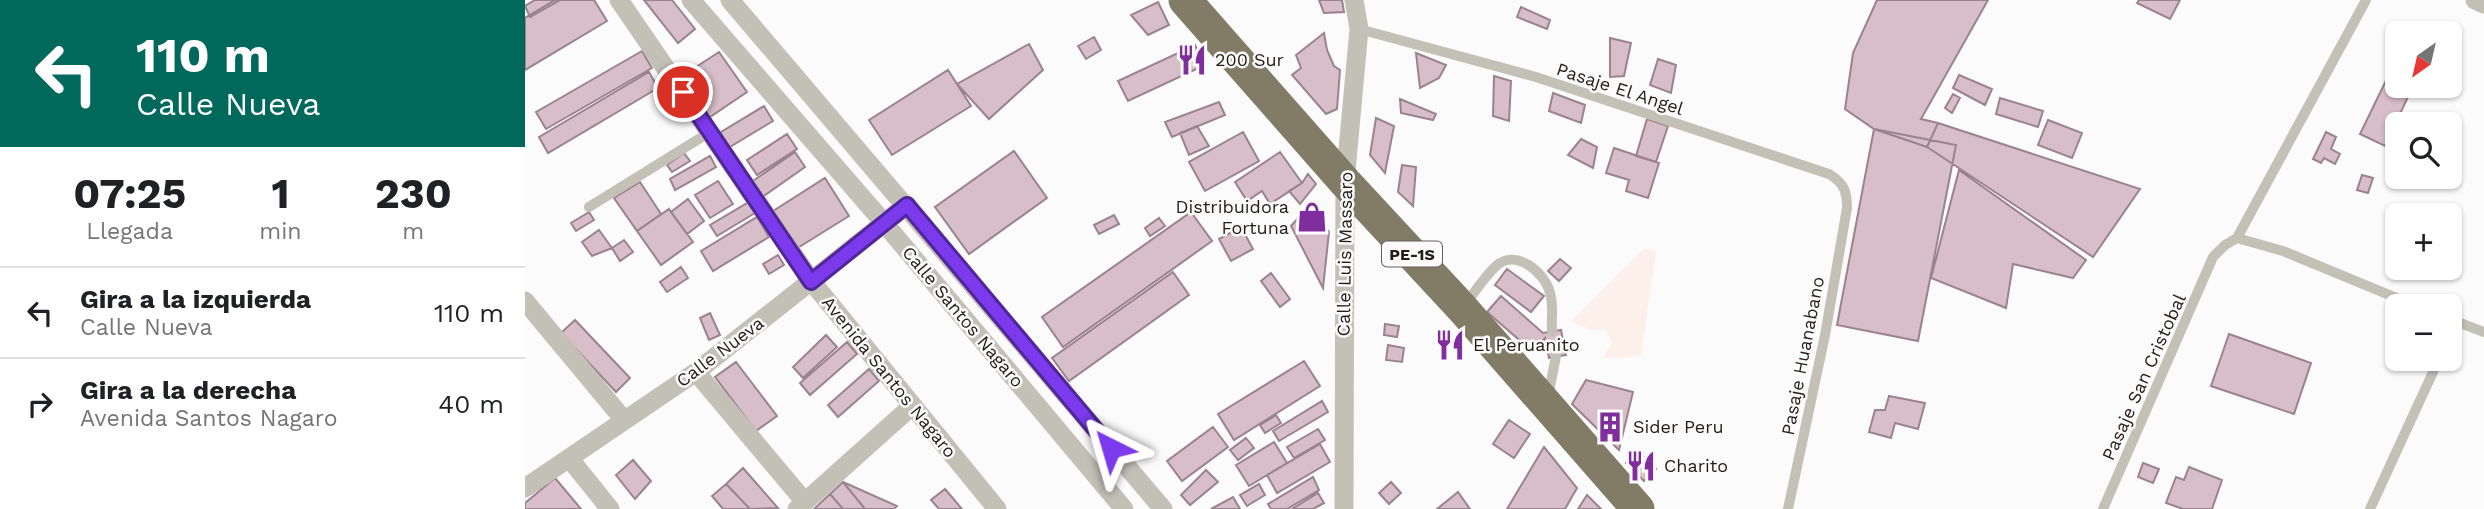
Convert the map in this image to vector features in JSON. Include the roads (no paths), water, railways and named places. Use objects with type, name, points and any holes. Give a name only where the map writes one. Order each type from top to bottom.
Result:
[{"type":"highway","name":"PE-1S","points":[[1185,0],[1345,182],[1462,308],[1638,509]]},
{"type":"street","name":"Avenida Santos Nagaro","points":[[619,0],[711,131],[811,282],[997,509]]},
{"type":"street","name":"Calle Santos Nagaro","points":[[691,0],[885,223],[1124,509]]},
{"type":"street","name":"Calle Santos Nagaro","points":[[730,0],[1163,509]]},
{"type":"street","name":"Calle Luis Massaro","points":[[1344,509],[1345,182],[1359,29],[1354,0]]},
{"type":"street","points":[[2475,0],[2484,4]]},
{"type":"street","name":"Calle Nueva","points":[[525,488],[696,372],[907,205]]},
{"type":"street","points":[[525,301],[624,420]]},
{"type":"street","points":[[696,372],[801,505],[912,406]]},
{"type":"street","points":[[569,458],[609,509]]},
{"type":"lane","points":[[2366,0],[2237,238],[2283,251],[2387,294]]},
{"type":"lane","name":"Pasaje El Angel","points":[[1359,29],[1536,77],[1829,174],[1841,181],[1847,194],[1847,208]]},
{"type":"lane","points":[[589,207],[711,131]]},
{"type":"lane","name":"Pasaje Huanabano","points":[[1788,509],[1825,335],[1847,208]]},
{"type":"lane","name":"Pasaje San Cristobal","points":[[2103,509],[2213,257],[2237,238]]},
{"type":"lane","points":[[1462,308],[1497,265],[1506,260],[1519,260],[1532,267],[1550,291],[1552,331]]},
{"type":"lane","points":[[2462,324],[2484,332]]},
{"type":"lane","points":[[1546,404],[1556,356]]},
{"type":"lane","points":[[2370,509],[2433,371]]},
{"type":"place","name":"200 Sur","points":[[1192,60]]},
{"type":"place","name":"Distribuidora Fortuna","points":[[1312,217]]},
{"type":"place","name":"El Peruanito","points":[[1450,345]]},
{"type":"place","name":"Sider Peru","points":[[1610,427]]},
{"type":"place","name":"Charito","points":[[1641,466]]}]
